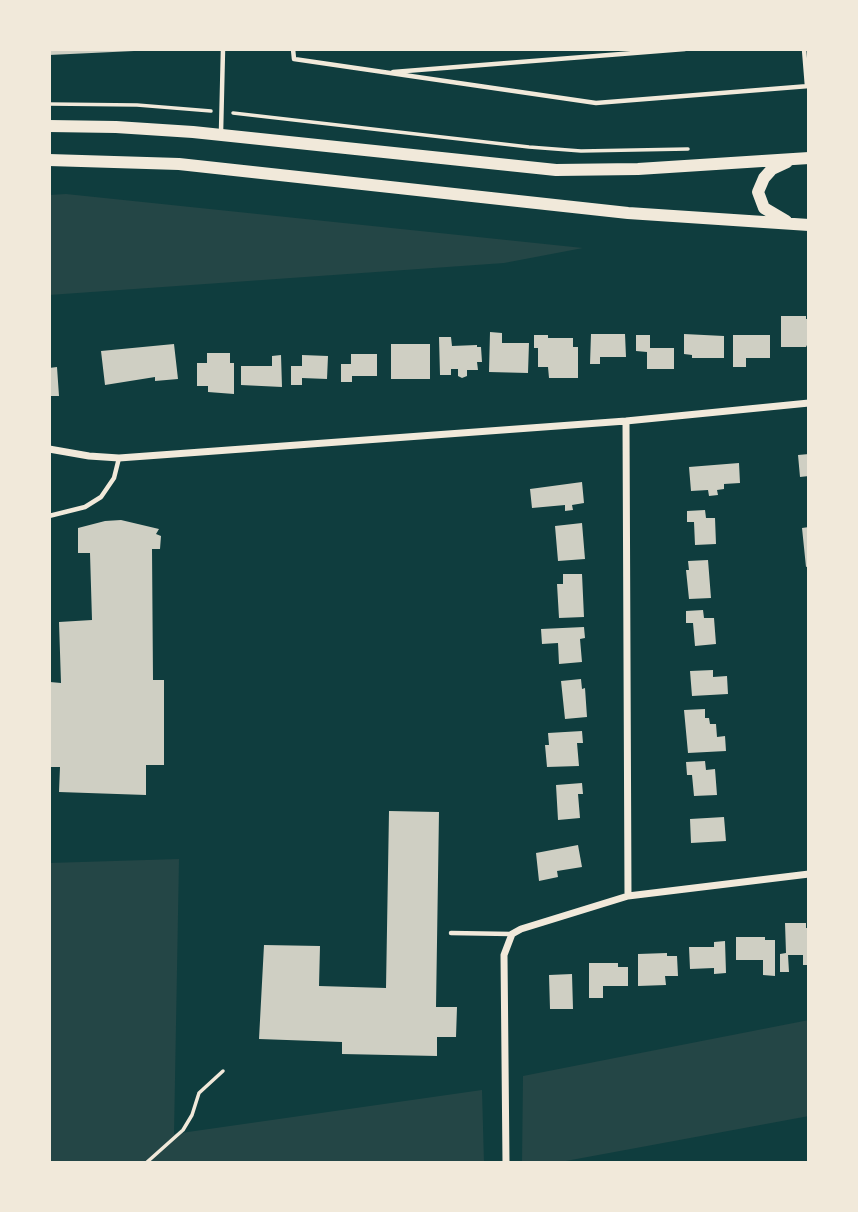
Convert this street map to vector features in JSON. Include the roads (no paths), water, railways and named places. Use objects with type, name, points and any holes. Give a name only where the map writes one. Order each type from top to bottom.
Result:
[{"type":"main road","points":[[49,126],[116,127],[221,135],[556,170],[638,169],[803,158]]},
{"type":"main road","points":[[794,225],[764,208],[758,192],[764,178],[772,169],[803,158]]},
{"type":"main road","points":[[49,160],[179,164],[628,213],[809,225]]},
{"type":"street","points":[[49,449],[119,458],[626,421],[809,402]]},
{"type":"street","points":[[626,421],[628,896]]},
{"type":"street","points":[[506,1163],[504,955],[512,934],[628,896],[809,874]]},
{"type":"lane","points":[[221,135],[223,49]]},
{"type":"lane","points":[[293,49],[294,59],[596,103],[808,86],[804,49]]},
{"type":"lane","points":[[385,72],[685,49]]},
{"type":"lane","points":[[49,516],[85,507],[101,497],[114,478],[119,458]]},
{"type":"lane","points":[[451,933],[512,934]]}]
